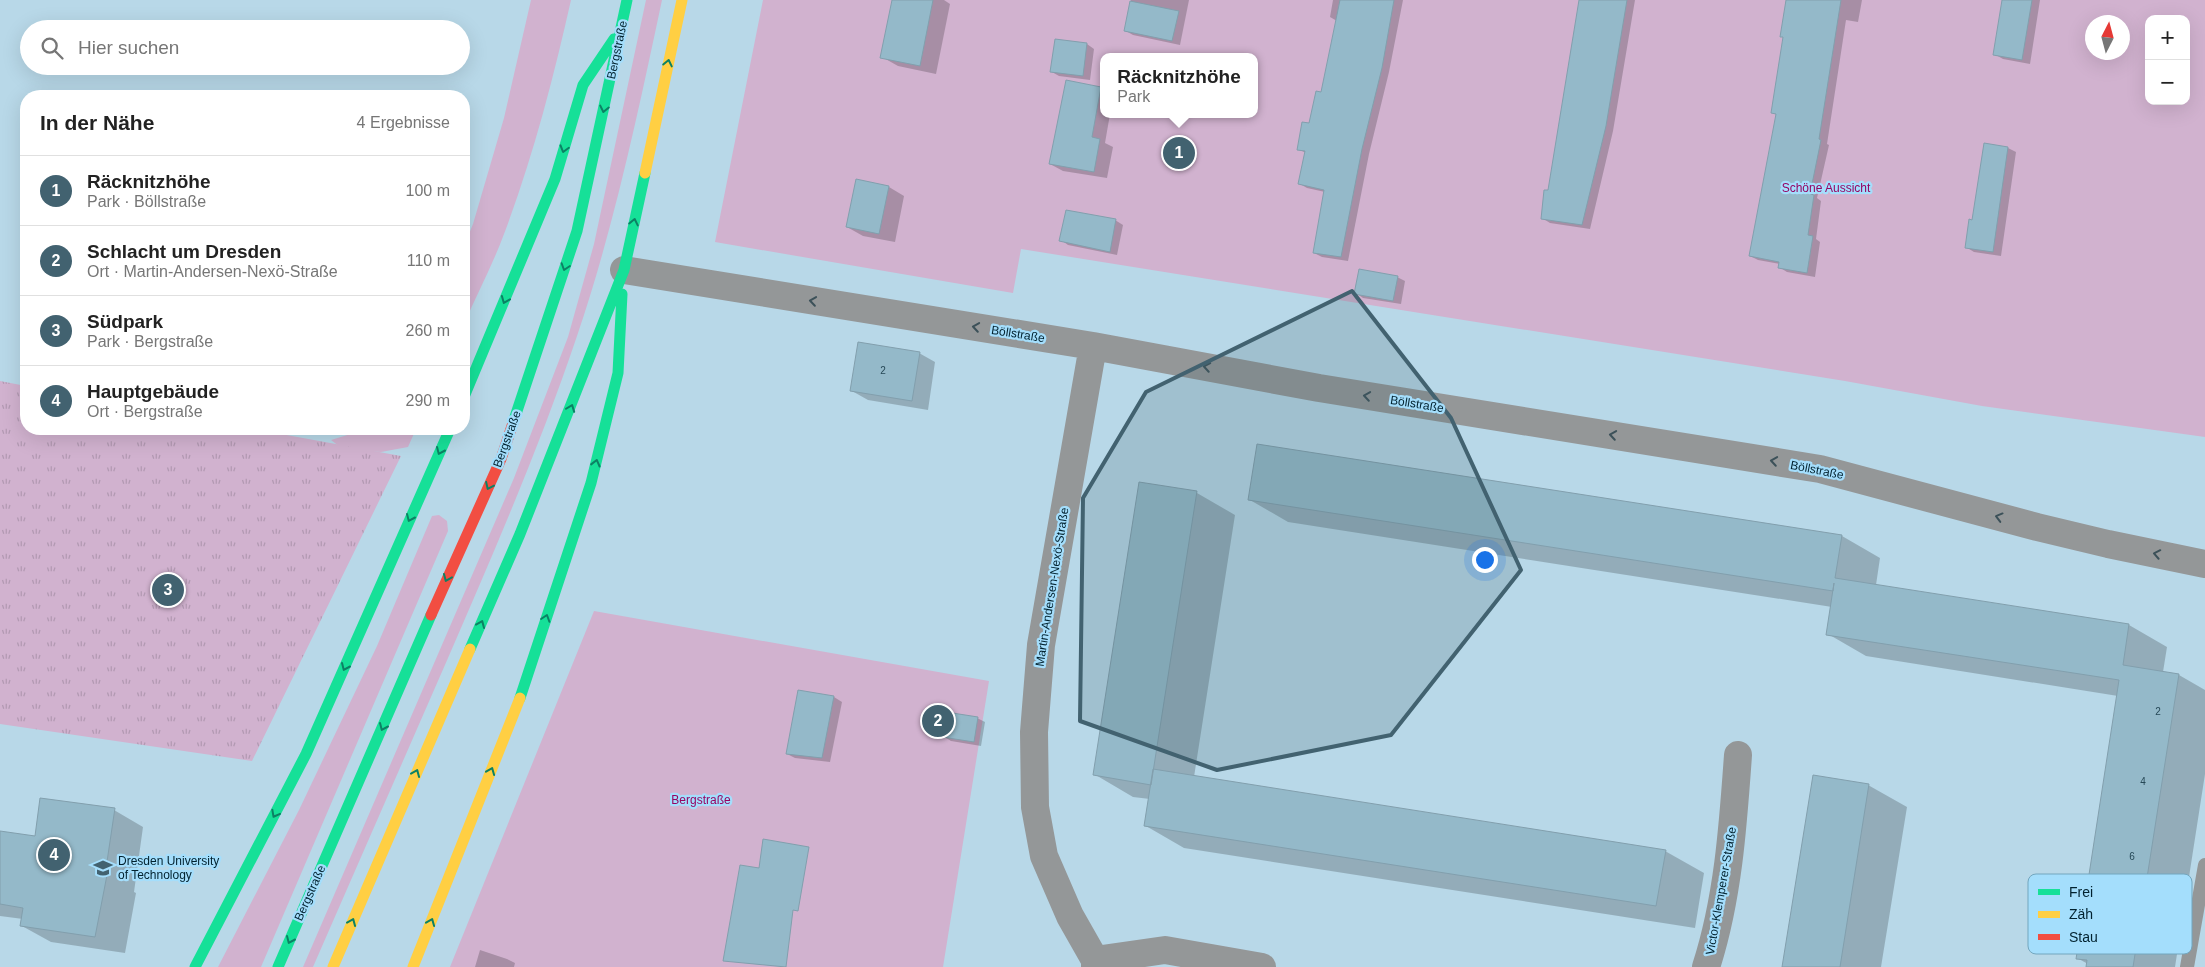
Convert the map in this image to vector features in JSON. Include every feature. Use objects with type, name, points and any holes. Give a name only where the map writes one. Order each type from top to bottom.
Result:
[{"type":"main road","name":"Bergstraße","points":[[278,967],[466,533],[502,459],[577,231],[627,0]]},
{"type":"main road","points":[[413,967],[522,691],[591,483],[618,373],[624,270],[682,0]]},
{"type":"main road","points":[[470,382],[555,180],[583,84],[622,27]]},
{"type":"main road","points":[[333,967],[520,534],[624,270]]},
{"type":"main road","points":[[195,967],[306,754],[447,435]]},
{"type":"street","name":"Böllstraße","points":[[624,270],[1093,346],[1319,388],[1820,469],[2037,527],[2205,564]]},
{"type":"street","name":"Martin-Andersen-Nexö-Straße","points":[[1093,346],[1041,645],[1034,732],[1035,807],[1044,856],[1070,916],[1095,963]]},
{"type":"street","name":"Victor-Klemperer-Straße","points":[[1706,967],[1715,938],[1732,844],[1738,755]]},
{"type":"street","points":[[1095,963],[1165,950],[1262,967]]},
{"type":"lane","points":[[2192,939],[2205,865]]},
{"type":"lane","points":[[2187,967],[2189,954]]},
{"type":"highlighted area","points":[[1352,291],[1451,418],[1521,570],[1391,735],[1217,770],[1080,721],[1083,498],[1146,392]]},
{"type":"green space","points":[[531,0],[571,0],[550,89],[524,176],[500,245],[470,311],[470,231],[504,118]]},
{"type":"green space","points":[[646,0],[662,0],[644,85],[603,253],[563,377],[499,539],[313,967],[303,967],[514,478],[568,337],[594,244]]},
{"type":"green space","name":"Schöne Aussicht","points":[[763,0],[2205,0],[2205,437],[1982,406],[1845,381],[1021,249],[1013,293],[715,242]]},
{"type":"green space","points":[[0,381],[20,385],[20,435],[287,435],[401,456],[252,761],[0,724]]},
{"type":"green space","points":[[347,435],[413,435],[408,447],[381,452],[344,450],[331,440]]},
{"type":"green space","points":[[439,515],[447,521],[448,531],[261,967],[218,967],[299,810],[377,646],[432,516]]},
{"type":"green space","name":"Bergstraße","points":[[594,611],[989,681],[943,967],[450,967]]},
{"type":"building","points":[[892,0],[933,0],[920,66],[880,58]]},
{"type":"building","points":[[1340,0],[1394,0],[1382,68],[1362,149],[1341,257],[1313,253],[1324,190],[1298,184],[1305,151],[1297,150],[1302,122],[1309,123],[1316,91],[1321,92]]},
{"type":"building","points":[[1579,0],[1627,0],[1606,126],[1582,225],[1541,219],[1544,190],[1548,190]]},
{"type":"building","points":[[1786,0],[1841,0],[1819,139],[1821,140],[1810,194],[1814,195],[1808,235],[1813,236],[1807,273],[1778,268],[1779,262],[1749,256],[1776,114],[1771,113],[1783,37],[1780,37]]},
{"type":"building","points":[[2002,0],[2032,0],[2022,60],[1993,55]]},
{"type":"building","points":[[1130,1],[1179,11],[1172,41],[1124,31]]},
{"type":"building","points":[[1055,39],[1087,43],[1083,76],[1050,72]]},
{"type":"building","points":[[1066,80],[1100,87],[1092,137],[1100,139],[1094,172],[1049,164]]},
{"type":"building","points":[[1984,143],[2008,147],[1993,252],[1965,248],[1969,219],[1972,220]]},
{"type":"building","points":[[856,179],[889,186],[879,234],[846,227]]},
{"type":"building","points":[[1066,210],[1116,219],[1110,252],[1059,241]]},
{"type":"building","points":[[1359,269],[1398,276],[1393,301],[1354,294]]},
{"type":"building","points":[[858,342],[920,352],[912,401],[850,391]]},
{"type":"building","points":[[1257,444],[1842,535],[1835,578],[2129,624],[2123,665],[2179,674],[2148,874],[2089,874],[2119,680],[1826,635],[1833,591],[1248,500]]},
{"type":"building","points":[[1139,482],[1197,491],[1151,785],[1093,775]]},
{"type":"building","points":[[798,690],[834,696],[822,758],[786,754]]},
{"type":"building","points":[[946,712],[978,717],[974,742],[942,737]]},
{"type":"building","points":[[1153,769],[1666,850],[1656,906],[1144,826]]},
{"type":"building","points":[[1813,775],[1869,784],[1840,967],[1782,967]]},
{"type":"building","points":[[40,798],[115,808],[105,875],[107,875],[95,937],[20,926],[23,908],[0,904],[0,831],[35,836]]},
{"type":"building","points":[[763,839],[809,847],[798,911],[793,910],[786,967],[723,961],[740,865],[759,868]]},
{"type":"building","points":[[2077,954],[2135,954],[2133,967],[2086,967],[2087,960],[2076,959]]},
{"type":"traffic: fast","points":[[513,423],[577,231],[627,0]]},
{"type":"traffic: fast","points":[[470,383],[555,179],[583,85],[614,39]]},
{"type":"traffic: fast","points":[[470,649],[520,534],[624,270],[645,173]]},
{"type":"traffic: fast","points":[[520,698],[591,483],[618,373],[622,294]]},
{"type":"traffic: fast","points":[[195,967],[306,754],[447,435]]},
{"type":"traffic: fast","points":[[278,967],[431,615]]},
{"type":"traffic: slow","points":[[645,173],[682,0]]},
{"type":"traffic: slow","points":[[333,967],[470,649]]},
{"type":"traffic: slow","points":[[413,967],[520,698]]},
{"type":"traffic: jam","points":[[431,615],[501,459],[513,423]]},
{"type":"place","name":"Räcknitzhöhe","points":[[1179,153]]},
{"type":"place","name":"Südpark","points":[[168,590]]},
{"type":"place","name":"Schlacht um Dresden","points":[[938,721]]},
{"type":"place","name":"Hauptgebäude","points":[[54,855]]},
{"type":"place","name":"Dresden University of Technology","points":[[103,868]]}]
